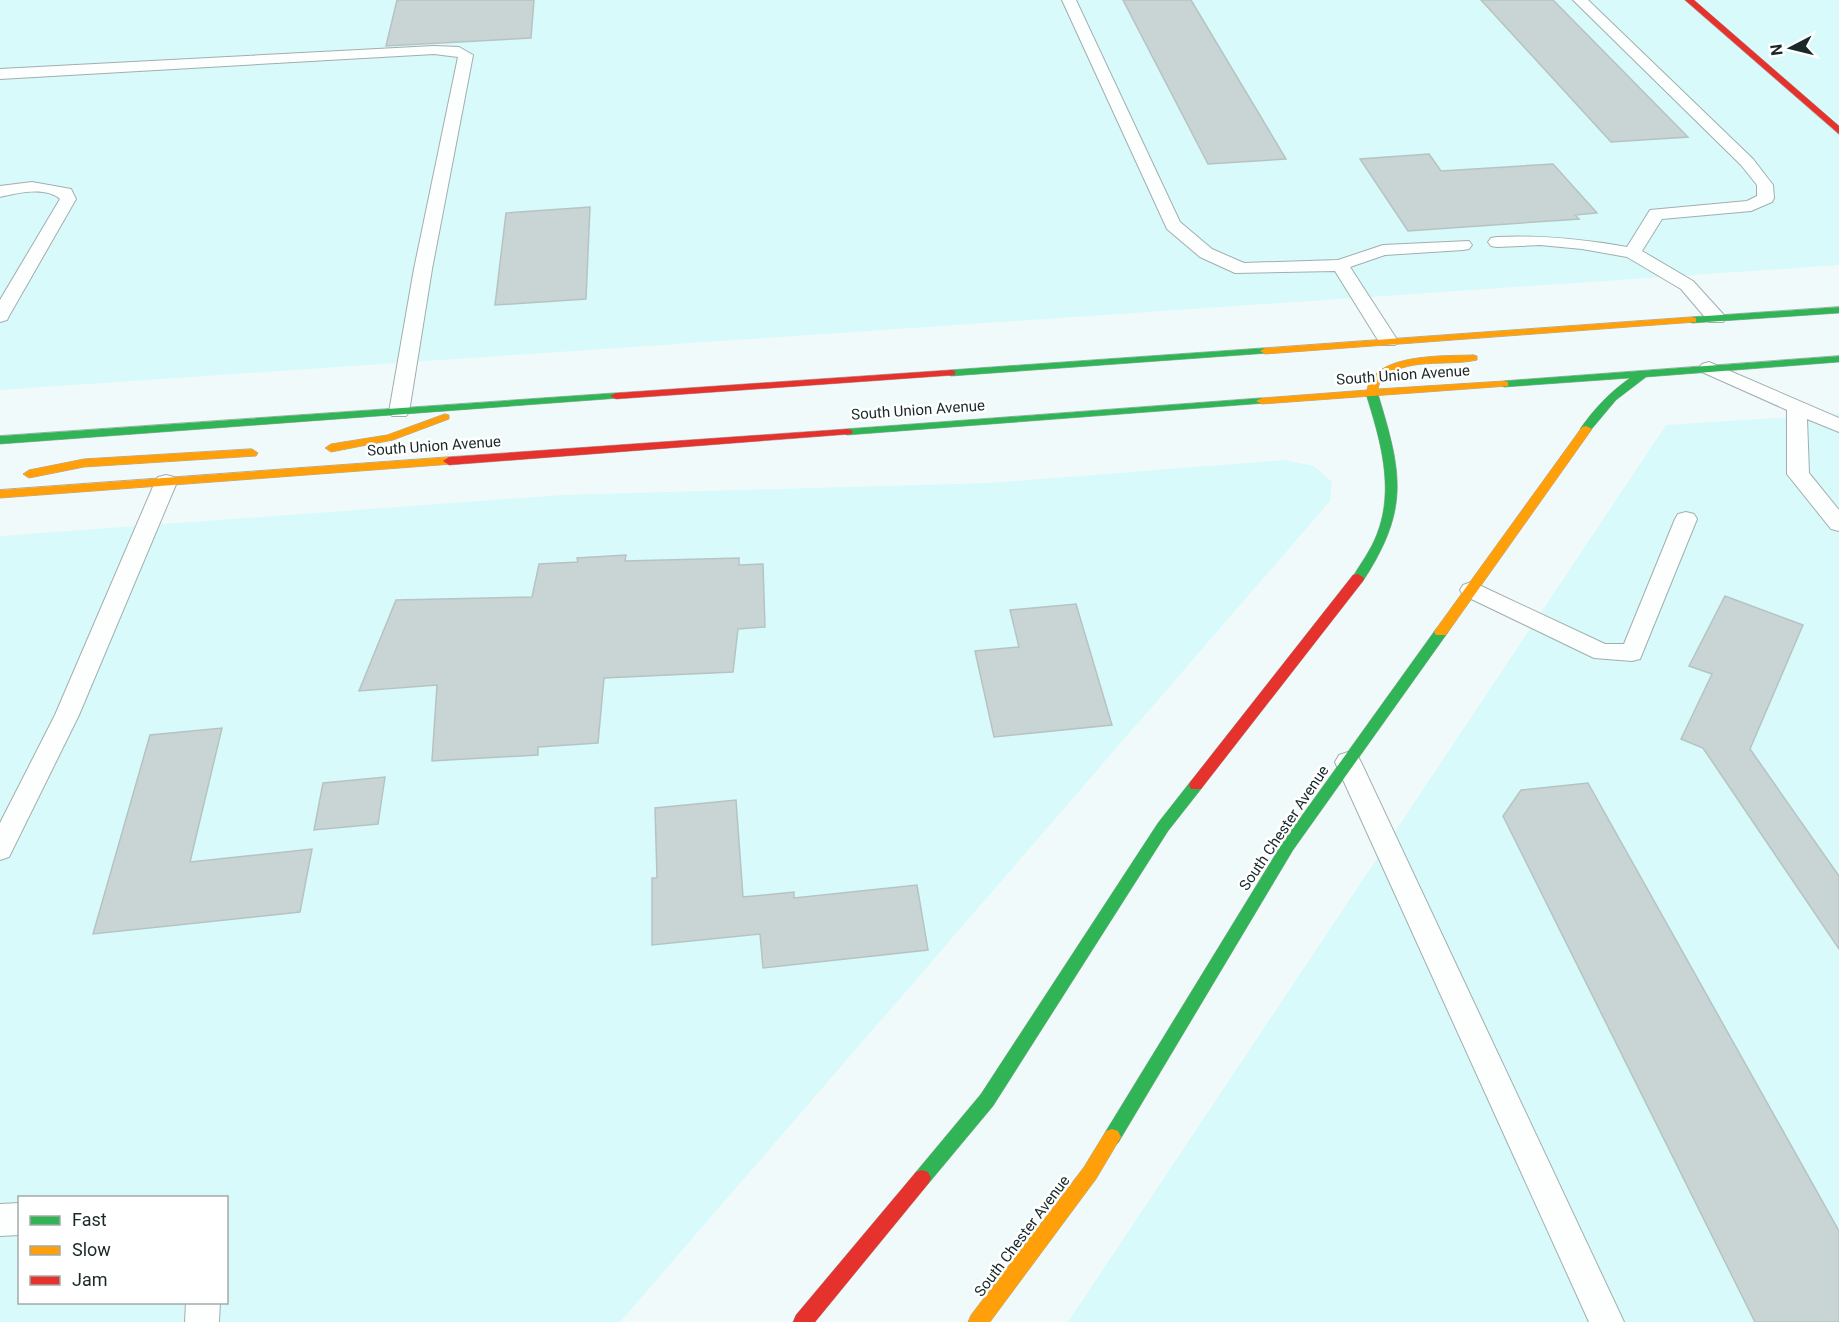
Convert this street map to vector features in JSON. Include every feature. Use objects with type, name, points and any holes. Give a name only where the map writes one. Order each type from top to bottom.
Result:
[{"type":"main road","points":[[1689,0],[1839,131]]},
{"type":"main road","points":[[0,440],[1839,310]]},
{"type":"main road","points":[[1659,338],[1716,318]]},
{"type":"main road","points":[[803,1322],[987,1100],[1163,827],[1374,558],[1384,539],[1393,509],[1395,488],[1392,464],[1372,394],[1375,380],[1382,373],[1399,366],[1419,362],[1486,357]]},
{"type":"main road","name":"South Union Avenue","points":[[0,494],[1839,359]]},
{"type":"main road","name":"South Chester Avenue","points":[[978,1322],[1090,1173],[1288,846],[1604,404],[1620,389],[1644,373]]},
{"type":"main road","points":[[319,448],[366,445],[396,437],[468,407]]},
{"type":"main road","points":[[8,479],[84,464],[261,452]]},
{"type":"lane","points":[[1070,0],[1173,225],[1206,253],[1241,269],[1340,265],[1383,250],[1463,245]]},
{"type":"lane","points":[[1580,0],[1747,162],[1765,185],[1766,198],[1752,206],[1656,214],[1632,253]]},
{"type":"lane","points":[[0,74],[434,50],[459,51],[466,55],[423,270],[399,412]]},
{"type":"lane","points":[[0,192],[28,187],[53,189],[65,193],[68,199],[0,316]]},
{"type":"lane","points":[[1497,242],[1540,240],[1582,244],[1632,253],[1687,285],[1716,318]]},
{"type":"lane","points":[[1340,265],[1388,341]]},
{"type":"lane","points":[[1709,368],[1839,426]]},
{"type":"lane","points":[[1797,407],[1798,474],[1839,524]]},
{"type":"lane","points":[[0,849],[67,715],[166,482]]},
{"type":"lane","points":[[1471,590],[1602,652],[1632,653],[1686,519]]},
{"type":"lane","points":[[1348,762],[1607,1322]]},
{"type":"lane","points":[[0,1220],[18,1220]]},
{"type":"lane","points":[[202,1322],[203,1304]]},
{"type":"shaded area","points":[[0,0],[1839,0],[1839,265],[0,390]]},
{"type":"shaded area","points":[[1839,414],[1839,1322],[1068,1322],[1666,425]]},
{"type":"shaded area","points":[[1284,460],[1314,466],[1332,482],[1330,501],[620,1322],[0,1322],[0,536],[562,495],[989,483]]},
{"type":"building","points":[[397,0],[534,0],[531,38],[386,46]]},
{"type":"building","points":[[1123,0],[1191,0],[1286,159],[1208,164]]},
{"type":"building","points":[[1481,0],[1553,0],[1688,137],[1611,142]]},
{"type":"building","points":[[1429,154],[1441,171],[1553,164],[1597,213],[1575,215],[1579,219],[1408,231],[1360,159]]},
{"type":"building","points":[[590,207],[586,299],[495,305],[506,213]]},
{"type":"building","points":[[626,555],[625,561],[739,558],[739,565],[763,564],[765,627],[738,629],[733,672],[604,678],[598,743],[538,747],[538,755],[432,761],[437,685],[359,691],[396,600],[532,597],[539,564],[578,562],[577,558]]},
{"type":"building","points":[[1725,596],[1803,625],[1750,749],[1839,876],[1839,949],[1703,748],[1681,739],[1712,674],[1689,666]]},
{"type":"building","points":[[1076,604],[1112,725],[994,737],[975,651],[1019,647],[1010,610]]},
{"type":"building","points":[[222,728],[190,862],[312,849],[300,912],[93,934],[150,735]]},
{"type":"building","points":[[385,777],[378,824],[314,830],[323,783]]},
{"type":"building","points":[[1588,783],[1839,1231],[1839,1322],[1755,1322],[1503,816],[1521,790]]},
{"type":"building","points":[[736,800],[743,897],[794,892],[794,898],[917,885],[928,950],[763,968],[760,934],[652,945],[652,878],[657,878],[655,808]]},
{"type":"traffic: fast","points":[[1692,320],[1839,310]]},
{"type":"traffic: fast","points":[[951,373],[1265,351]]},
{"type":"traffic: fast","points":[[1504,384],[1839,359]]},
{"type":"traffic: fast","points":[[1586,429],[1612,398],[1644,373]]},
{"type":"traffic: fast","points":[[1358,578],[1374,555],[1384,533],[1390,511],[1392,489],[1386,443],[1372,394]]},
{"type":"traffic: fast","points":[[0,440],[616,396]]},
{"type":"traffic: fast","points":[[847,432],[1262,401]]},
{"type":"traffic: fast","points":[[1112,1137],[1288,846],[1441,632]]},
{"type":"traffic: fast","points":[[922,1178],[987,1100],[1163,827],[1196,785]]},
{"type":"traffic: slow","points":[[1265,351],[1692,320]]},
{"type":"traffic: slow","points":[[1372,394],[1375,380],[1382,373],[1393,368],[1435,360],[1473,358]]},
{"type":"traffic: slow","points":[[1262,401],[1504,384]]},
{"type":"traffic: slow","points":[[331,448],[389,438],[445,417]]},
{"type":"traffic: slow","points":[[1441,632],[1586,429]]},
{"type":"traffic: slow","points":[[29,474],[84,463],[252,453]]},
{"type":"traffic: slow","points":[[0,494],[449,461]]},
{"type":"traffic: slow","points":[[978,1322],[1090,1173],[1112,1137]]},
{"type":"traffic: jam","points":[[1689,0],[1839,131]]},
{"type":"traffic: jam","points":[[616,396],[951,373]]},
{"type":"traffic: jam","points":[[449,461],[847,432]]},
{"type":"traffic: jam","points":[[1196,785],[1358,578]]},
{"type":"traffic: jam","points":[[803,1322],[922,1178]]}]
